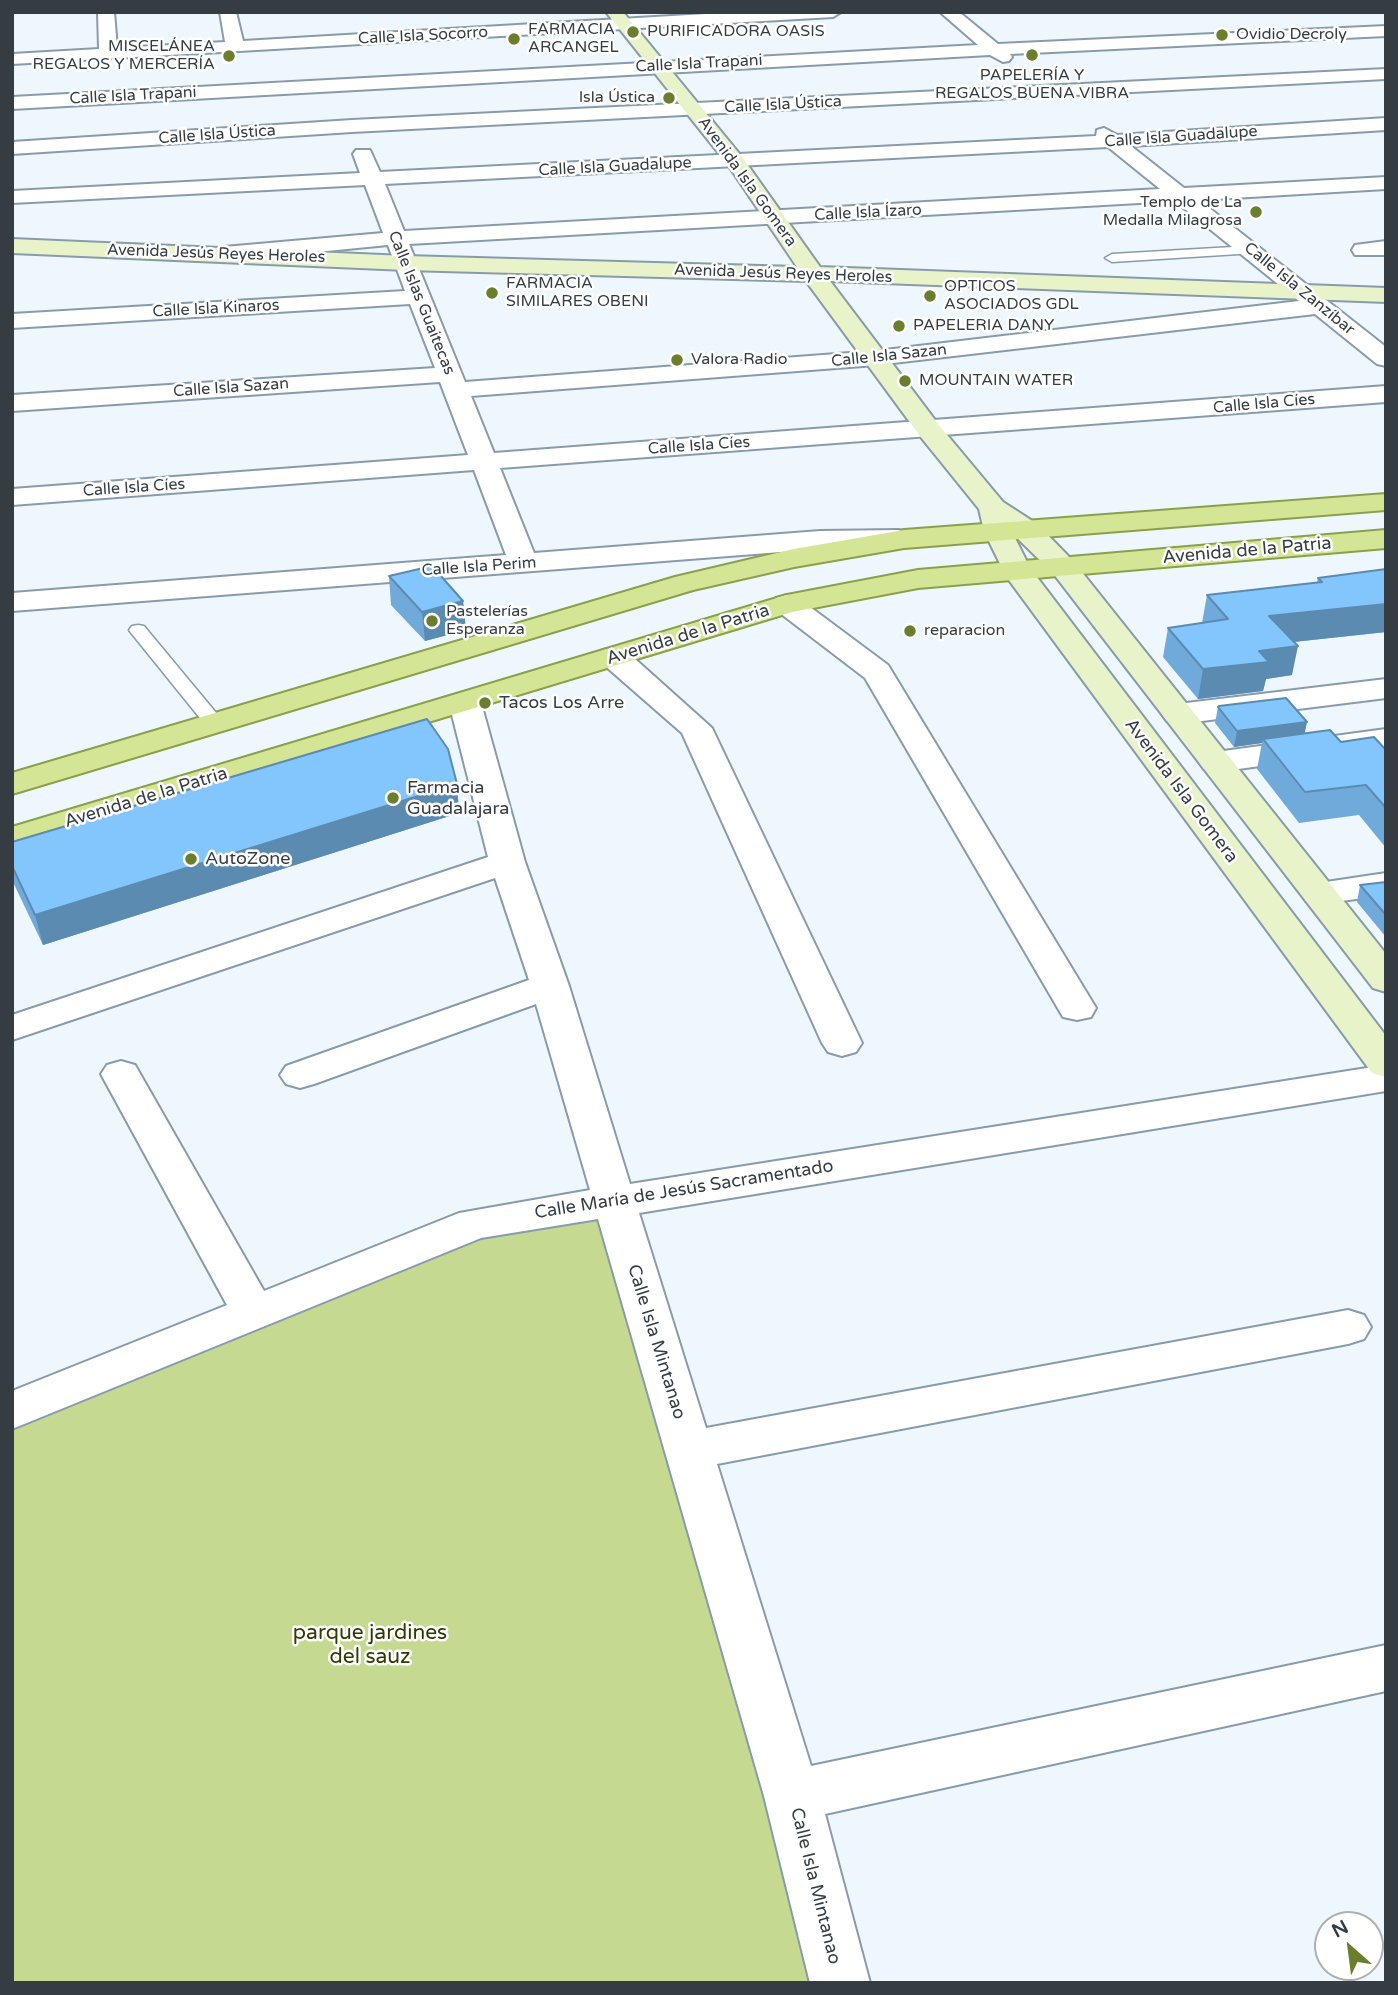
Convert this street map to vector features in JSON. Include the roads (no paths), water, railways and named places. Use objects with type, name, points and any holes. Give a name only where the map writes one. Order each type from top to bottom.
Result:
[{"type":"main road","points":[[12,785],[685,583],[794,558],[1006,523],[1386,502]]},
{"type":"main road","name":"Avenida de la Patria","points":[[12,838],[787,604],[918,579],[1386,539]]},
{"type":"street","points":[[106,12],[108,54]]},
{"type":"street","points":[[228,12],[234,46]]},
{"type":"street","points":[[467,12],[477,33]]},
{"type":"street","name":"Avenida Isla Gomera","points":[[596,12],[603,19],[619,19],[735,161],[819,282],[929,430],[1006,523],[1063,566],[1319,893],[1379,962]]},
{"type":"street","name":"Calle Isla Socorro","points":[[12,59],[477,33],[619,19],[830,12]]},
{"type":"street","points":[[947,12],[1070,109]]},
{"type":"street","points":[[1257,18],[1386,95]]},
{"type":"street","points":[[348,21],[355,40]]},
{"type":"street","name":"Calle Isla Trapani","points":[[12,103],[657,66],[1386,31]]},
{"type":"street","name":"Calle Islas Guaitecas","points":[[318,41],[524,564]]},
{"type":"street","name":"Calle Isla Ústica","points":[[12,148],[352,126],[1386,74]]},
{"type":"street","name":"Calle Isla Guadalupe","points":[[12,197],[1113,141],[1386,124]]},
{"type":"street","name":"Calle Isla Zanzíbar","points":[[1092,125],[1386,359]]},
{"type":"street","name":"Calle Isla Ízaro","points":[[224,254],[396,238],[1386,183]]},
{"type":"street","name":"Avenida Jesús Reyes Heroles","points":[[12,246],[224,254],[412,279]]},
{"type":"street","points":[[1363,250],[1386,248]]},
{"type":"street","name":"Avenida Jesús Reyes Heroles","points":[[12,262],[412,279],[819,282],[1311,299],[1386,308]]},
{"type":"street","name":"Calle Isla Kinaros","points":[[12,321],[412,279]]},
{"type":"street","name":"Avenida Jesús Reyes Heroles","points":[[1311,299],[1386,295]]},
{"type":"street","name":"Calle Isla Sazan","points":[[12,402],[453,382],[876,358],[1311,299]]},
{"type":"street","name":"Calle Isla Cíes","points":[[12,497],[1386,394]]},
{"type":"street","name":"Avenida Isla Gomera","points":[[1006,523],[1016,570],[1386,1065]]},
{"type":"street","name":"Calle Isla Perim","points":[[12,602],[820,540],[904,539]]},
{"type":"street","points":[[787,604],[877,672],[1077,1008]]},
{"type":"street","points":[[614,657],[696,728],[842,1043]]},
{"type":"street","points":[[1178,714],[1386,688]]},
{"type":"street","points":[[1291,700],[1328,747]]},
{"type":"street","name":"Calle Isla Mintanao","points":[[465,703],[507,862],[550,986],[792,1796],[840,1983]]},
{"type":"street","points":[[1216,762],[1386,739]]},
{"type":"street","points":[[14,1028],[507,862]]},
{"type":"street","points":[[1319,893],[1386,884]]},
{"type":"street","points":[[300,1075],[550,986]]},
{"type":"street","points":[[121,1074],[254,1313]]},
{"type":"street","name":"Calle María de Jesús Sacramentado","points":[[12,1410],[474,1224],[1386,1078]]},
{"type":"street","points":[[689,1450],[1348,1327]]},
{"type":"street","points":[[792,1796],[1386,1668]]},
{"type":"lane","points":[[1112,257],[1250,250]]},
{"type":"lane","points":[[138,630],[215,724]]},
{"type":"place","name":"PURIFICADORA OASIS","points":[[633,32]]},
{"type":"place","name":"Ovidio Decroly","points":[[1222,35]]},
{"type":"place","name":"FARMACIA ARCANGEL","points":[[514,39]]},
{"type":"place","name":"PAPELERÍA Y REGALOS BUENA VIBRA","points":[[1032,55]]},
{"type":"place","name":"MISCELÁNEA REGALOS Y MERCERÍA","points":[[229,56]]},
{"type":"place","name":"Isla Ústica","points":[[669,98]]},
{"type":"place","name":"Templo de La Medalla Milagrosa","points":[[1256,212]]},
{"type":"place","name":"FARMACIA SIMILARES OBENI","points":[[492,293]]},
{"type":"place","name":"OPTICOS ASOCIADOS GDL","points":[[930,296]]},
{"type":"place","name":"PAPELERIA DANY","points":[[899,326]]},
{"type":"place","name":"Valora Radio","points":[[677,360]]},
{"type":"place","name":"MOUNTAIN WATER","points":[[905,381]]},
{"type":"place","name":"Pastelerías Esperanza","points":[[432,621]]},
{"type":"place","name":"reparacion","points":[[910,631]]},
{"type":"place","name":"Tacos Los Arre","points":[[485,703]]},
{"type":"place","name":"Farmacia Guadalajara","points":[[393,798]]},
{"type":"place","name":"AutoZone","points":[[191,859]]},
{"type":"park label","name":"parque jardines del sauz","points":[[370,1645]]}]
